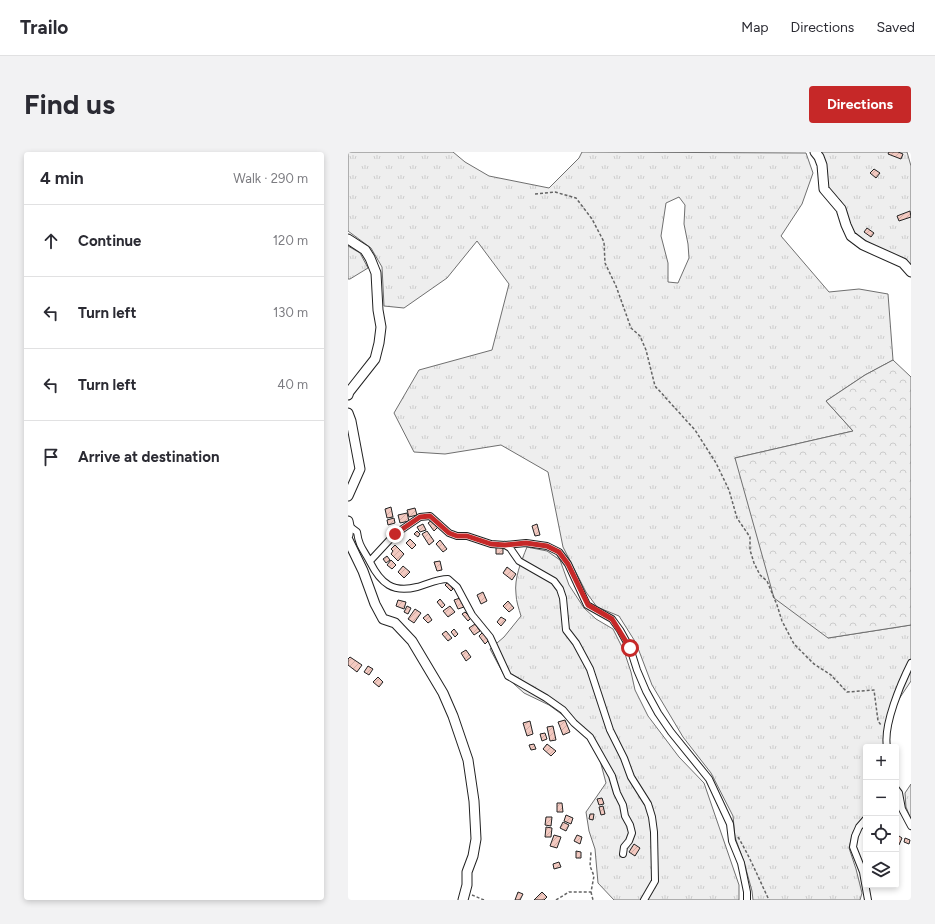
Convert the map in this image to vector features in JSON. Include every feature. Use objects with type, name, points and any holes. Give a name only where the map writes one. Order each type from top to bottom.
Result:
[{"type":"street","points":[[815,152],[822,165],[824,189],[841,209],[851,236],[862,245],[903,263],[911,272]]},
{"type":"street","points":[[348,239],[365,250],[376,272],[378,310],[381,327],[379,343],[374,359],[348,392],[348,395]]},
{"type":"street","points":[[348,414],[351,421],[360,469],[348,496]]},
{"type":"street","points":[[370,561],[395,534],[420,517],[430,516],[449,533],[457,536],[467,536],[491,544],[505,545],[526,543],[547,546],[559,552],[568,564],[588,605],[612,619],[620,630],[630,648],[646,691],[658,713],[671,732],[709,779],[730,824],[732,841],[741,863],[747,892],[747,900]]},
{"type":"street","points":[[348,536],[349,523]]},
{"type":"street","points":[[349,523],[357,532],[358,541],[362,551],[370,561],[374,571],[391,587],[398,589],[417,587],[441,579],[448,579],[457,587],[472,615],[490,637],[508,676],[563,710],[574,723],[590,737],[612,776],[625,816],[630,825],[632,833],[629,841],[624,847],[623,854]]},
{"type":"street","points":[[348,540],[363,571],[375,604],[383,618],[395,623],[412,641],[443,693],[453,716],[468,760],[474,801],[476,839],[473,856],[467,872],[464,896]]},
{"type":"street","points":[[505,545],[510,548],[519,562],[554,581],[560,589],[563,598],[566,630],[576,643],[590,669],[610,730],[624,758],[631,777],[648,804],[654,832],[654,881],[644,900]]},
{"type":"street","points":[[887,744],[887,733],[893,706],[911,663]]},
{"type":"street","points":[[899,801],[911,826]]},
{"type":"street","points":[[863,822],[859,826],[853,847],[863,872],[868,900]]},
{"type":"path","points":[[536,194],[555,192],[576,198],[592,219],[604,242],[605,263],[616,286],[631,328],[640,336],[646,350],[655,386],[695,430],[716,463],[729,490],[737,518],[750,538],[750,550],[754,563],[760,574],[767,581],[782,621],[794,644],[814,664],[831,675],[847,692],[874,690],[878,721],[887,733]]},
{"type":"path","points":[[738,837],[749,856],[754,870],[769,900]]},
{"type":"path","points":[[591,852],[590,866],[594,876],[591,892],[593,900]]},
{"type":"path","points":[[556,900],[569,892],[591,892]]},
{"type":"path","points":[[464,896],[484,900]]},
{"type":"green space","points":[[348,152],[453,152],[465,162],[489,176],[549,188],[579,158],[582,152],[806,153],[813,173],[802,204],[781,236],[829,292],[859,289],[888,294],[893,360],[865,375],[826,401],[853,431],[735,458],[828,638],[911,625],[911,681],[887,717],[885,744],[863,744],[863,817],[853,832],[849,848],[862,893],[860,900],[753,900],[744,862],[735,837],[733,816],[711,773],[683,737],[652,685],[636,643],[619,616],[597,607],[586,592],[563,547],[548,472],[501,445],[445,454],[414,452],[394,413],[419,370],[492,350],[509,284],[477,241],[447,278],[404,308],[384,306],[382,267],[371,248],[348,231]],"holes":[[[679,197],[685,205],[684,224],[689,258],[678,283],[668,282],[668,263],[661,236],[666,203]]]},
{"type":"green space","points":[[817,152],[907,152],[911,166],[911,267],[861,238],[849,227],[847,215],[841,201],[827,187]]},
{"type":"green space","points":[[348,246],[360,253],[368,268],[350,279],[348,279]]},
{"type":"green space","points":[[893,360],[911,377],[911,625],[828,638],[774,598],[735,458],[853,431],[826,401],[865,375]]},
{"type":"green space","points":[[527,547],[547,551],[560,560],[569,585],[584,608],[596,619],[613,629],[624,651],[635,690],[648,716],[679,757],[704,783],[739,885],[739,900],[614,900],[598,883],[595,849],[589,831],[586,812],[606,783],[597,749],[560,713],[549,705],[524,693],[504,675],[490,649],[504,637],[521,616],[516,599],[516,582],[518,570]]},
{"type":"green space","points":[[911,784],[911,819],[906,807],[905,793]]},
{"type":"building","points":[[889,152],[898,152],[903,154],[901,159],[888,154]]},
{"type":"building","points":[[874,169],[880,173],[876,178],[870,173]]},
{"type":"building","points":[[910,211],[911,217],[899,221],[897,216]]},
{"type":"building","points":[[867,228],[874,233],[871,237],[864,232]]},
{"type":"building","points":[[391,507],[393,517],[387,518],[385,509]]},
{"type":"building","points":[[415,508],[417,515],[409,517],[407,510]]},
{"type":"building","points":[[407,513],[409,521],[400,523],[398,515]]},
{"type":"building","points":[[394,518],[395,523],[388,525],[387,520]]},
{"type":"building","points":[[432,520],[438,527],[434,531],[428,523]]},
{"type":"building","points":[[423,524],[426,530],[420,532],[417,527]]},
{"type":"building","points":[[537,524],[540,535],[535,536],[532,526]]},
{"type":"building","points":[[417,531],[420,534],[418,537],[414,534]]},
{"type":"building","points":[[427,531],[434,541],[429,545],[422,534]]},
{"type":"building","points":[[410,539],[416,545],[412,549],[406,543]]},
{"type":"building","points":[[440,540],[447,549],[443,552],[436,544]]},
{"type":"building","points":[[395,545],[404,554],[398,561],[391,554],[393,551],[391,549]]},
{"type":"building","points":[[496,547],[503,547],[503,554],[496,554]]},
{"type":"building","points":[[387,556],[390,560],[386,563],[383,559]]},
{"type":"building","points":[[391,560],[396,565],[392,569],[387,565]]},
{"type":"building","points":[[440,561],[442,570],[437,571],[434,562]]},
{"type":"building","points":[[403,566],[410,572],[404,578],[398,572]]},
{"type":"building","points":[[507,567],[516,574],[512,580],[503,573]]},
{"type":"building","points":[[448,582],[453,589],[451,591],[445,585]]},
{"type":"building","points":[[483,592],[487,601],[481,604],[477,595]]},
{"type":"building","points":[[460,598],[464,607],[458,609],[454,600]]},
{"type":"building","points":[[440,599],[445,605],[442,608],[437,602]]},
{"type":"building","points":[[398,600],[406,602],[404,609],[396,606]]},
{"type":"building","points":[[508,601],[514,608],[509,612],[503,606]]},
{"type":"building","points":[[407,606],[411,608],[408,614],[404,612]]},
{"type":"building","points":[[450,606],[455,612],[448,617],[443,611]]},
{"type":"building","points":[[415,609],[421,613],[414,623],[408,619]]},
{"type":"building","points":[[465,612],[471,618],[468,621],[462,614]]},
{"type":"building","points":[[428,614],[432,620],[428,623],[423,618]]},
{"type":"building","points":[[501,617],[506,620],[501,626],[497,622]]},
{"type":"building","points":[[475,624],[480,631],[474,635],[469,628]]},
{"type":"building","points":[[454,629],[458,634],[455,637],[451,632]]},
{"type":"building","points":[[446,631],[452,638],[448,641],[442,634]]},
{"type":"building","points":[[483,632],[489,640],[485,644],[479,636]]},
{"type":"building","points":[[466,650],[471,657],[466,661],[461,653]]},
{"type":"building","points":[[350,657],[362,665],[357,672],[348,665],[348,659]]},
{"type":"building","points":[[368,666],[373,669],[369,675],[364,672]]},
{"type":"building","points":[[378,677],[383,682],[379,687],[373,682]]},
{"type":"building","points":[[565,720],[570,732],[563,735],[558,722]]},
{"type":"building","points":[[530,721],[533,734],[527,736],[523,723]]},
{"type":"building","points":[[553,726],[556,740],[550,741],[547,727]]},
{"type":"building","points":[[545,733],[547,739],[542,741],[540,734]]},
{"type":"building","points":[[534,744],[536,749],[531,750],[529,745]]},
{"type":"building","points":[[547,744],[556,751],[551,756],[543,749]]},
{"type":"building","points":[[602,798],[604,804],[599,805],[597,799]]},
{"type":"building","points":[[557,803],[562,803],[563,812],[557,812]]},
{"type":"building","points":[[603,806],[605,814],[601,815],[599,807]]},
{"type":"building","points":[[590,814],[594,814],[593,820],[589,819]]},
{"type":"building","points":[[566,815],[573,818],[571,824],[564,821]]},
{"type":"building","points":[[546,817],[552,817],[551,826],[545,825]]},
{"type":"building","points":[[563,822],[569,825],[566,831],[560,828]]},
{"type":"building","points":[[546,827],[552,828],[551,837],[545,837]]},
{"type":"building","points":[[554,835],[561,837],[557,848],[550,846]]},
{"type":"building","points":[[577,835],[582,837],[580,844],[574,841]]},
{"type":"building","points":[[899,836],[902,838],[899,845]]},
{"type":"building","points":[[905,838],[910,840],[909,844],[904,842]]},
{"type":"building","points":[[634,844],[640,848],[635,856],[629,852]]},
{"type":"building","points":[[576,851],[581,852],[581,858],[576,858]]},
{"type":"building","points":[[559,862],[561,867],[554,869],[553,864]]},
{"type":"building","points":[[518,892],[523,894],[520,900],[515,900]]},
{"type":"building","points":[[542,892],[547,897],[544,900],[534,900]]},
{"type":"route","points":[[395,534],[420,517],[430,516],[449,533],[457,536],[467,536],[491,544],[505,545],[526,543],[547,546],[559,552],[568,564],[588,605],[612,619],[630,648]]}]
